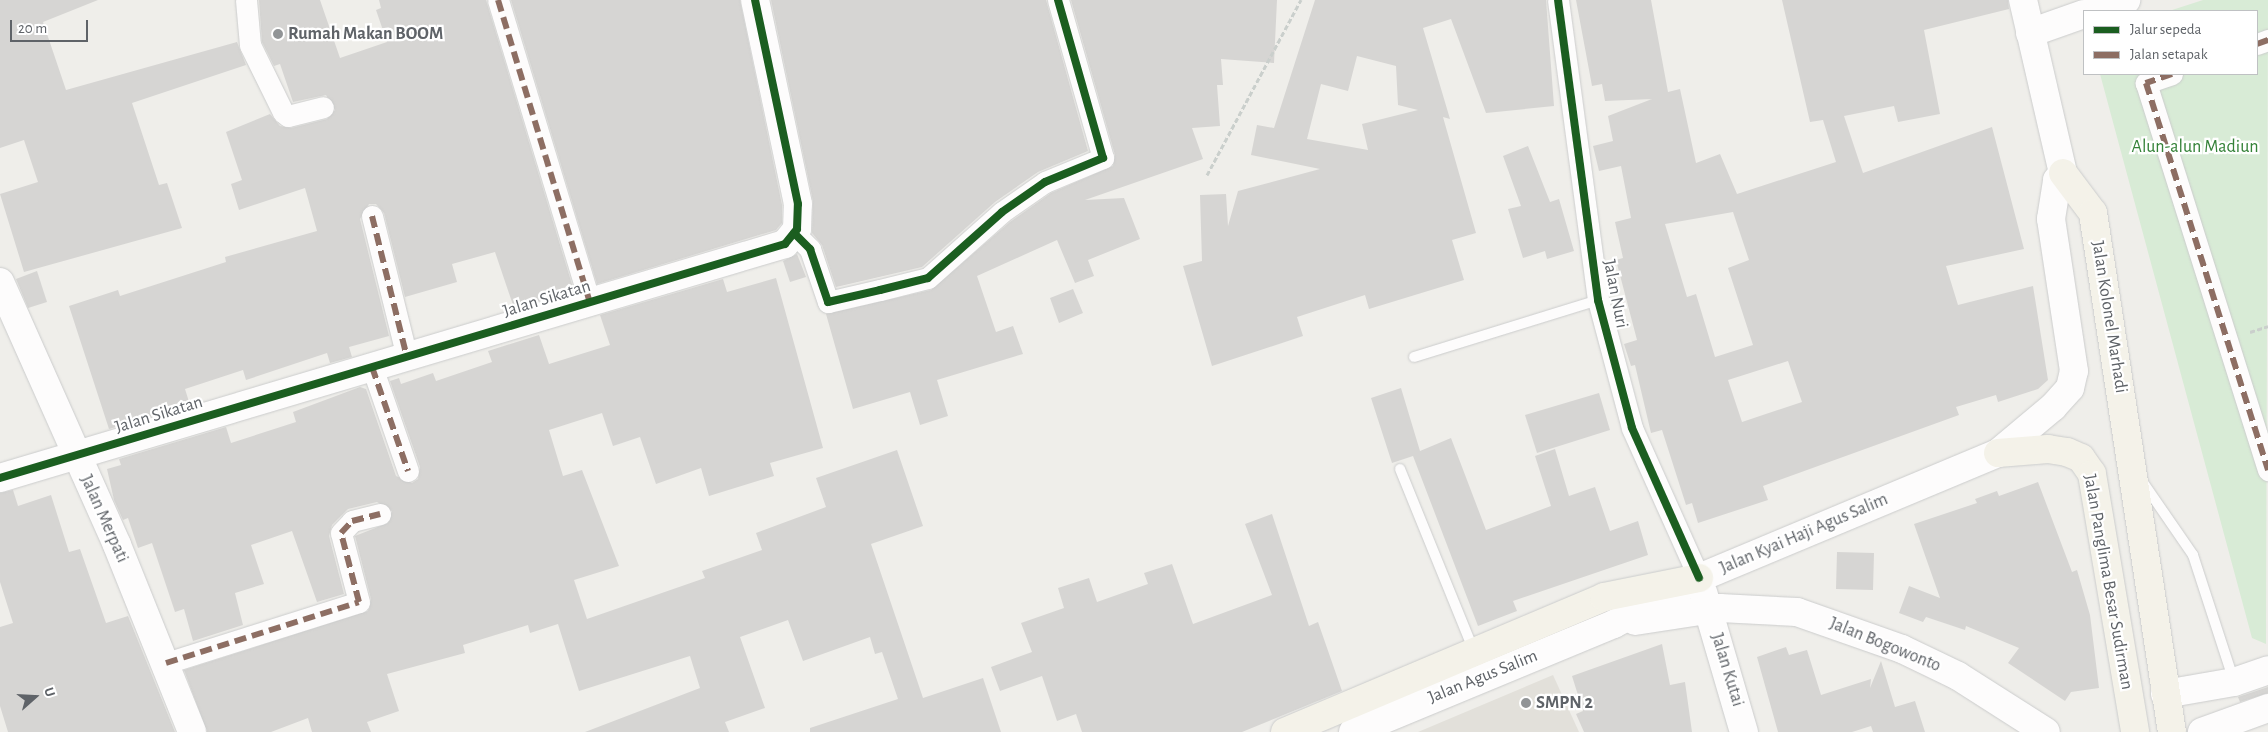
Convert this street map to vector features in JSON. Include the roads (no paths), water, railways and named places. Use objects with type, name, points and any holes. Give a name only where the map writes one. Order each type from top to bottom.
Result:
[{"type":"main road","points":[[755,0],[798,204],[794,233]]},
{"type":"main road","name":"Jalan Kolonel Marhadi","points":[[2023,0],[2064,173],[2093,213],[2134,470]]},
{"type":"main road","points":[[2096,10],[2126,0]]},
{"type":"main road","points":[[2030,32],[2083,14]]},
{"type":"main road","points":[[1998,453],[2054,407],[2070,388],[2074,371],[2051,218],[2057,180],[2064,173]]},
{"type":"main road","name":"Jalan Sikatan","points":[[0,478],[785,244],[794,233]]},
{"type":"main road","name":"Jalan Merpati","points":[[0,282],[166,663],[192,732]]},
{"type":"main road","name":"Jalan Panglima Besar Sudirman","points":[[1998,453],[2048,449],[2067,452],[2082,458],[2092,474],[2135,732]]},
{"type":"main road","name":"Jalan Kyai Haji Agus Salim","points":[[1614,624],[1699,578],[1998,453]]},
{"type":"main road","points":[[2134,470],[2172,732]]},
{"type":"main road","points":[[1285,732],[1478,664],[1604,597],[1699,578]]},
{"type":"main road","name":"Jalan Kutai","points":[[1699,578],[1744,732]]},
{"type":"main road","name":"Jalan Bogowonto","points":[[1614,624],[1708,609],[1797,612],[1844,625],[1958,676],[2046,732]]},
{"type":"main road","name":"Jalan Agus Salim","points":[[1353,732],[1478,664],[1614,624]]},
{"type":"main road","points":[[2165,694],[2234,682],[2268,670]]},
{"type":"main road","points":[[2202,732],[2268,708]]},
{"type":"street","points":[[246,0],[250,45],[279,108],[288,116],[323,107]]},
{"type":"street","points":[[498,0],[590,302]]},
{"type":"street","points":[[794,233],[810,249],[828,302],[880,290],[928,278],[1002,212],[1045,182],[1103,158],[1058,0]]},
{"type":"street","name":"Jalan Nuri","points":[[1558,0],[1598,300],[1632,428],[1699,578]]},
{"type":"street","points":[[2169,75],[2146,83],[2268,470]]},
{"type":"street","points":[[372,216],[407,357]]},
{"type":"street","points":[[372,367],[408,471]]},
{"type":"street","points":[[166,663],[359,602],[341,533],[352,521],[380,514]]},
{"type":"lane","points":[[1414,357],[1598,300]]},
{"type":"lane","points":[[1400,469],[1478,664]]},
{"type":"lane","points":[[2134,470],[2193,555],[2234,682]]},
{"type":"place","name":"Rumah Makan BOOM","points":[[278,34]]},
{"type":"place","name":"SMPN 2","points":[[1526,703]]},
{"type":"park label","name":"Alun-alun Madiun","points":[[2195,147]]}]
